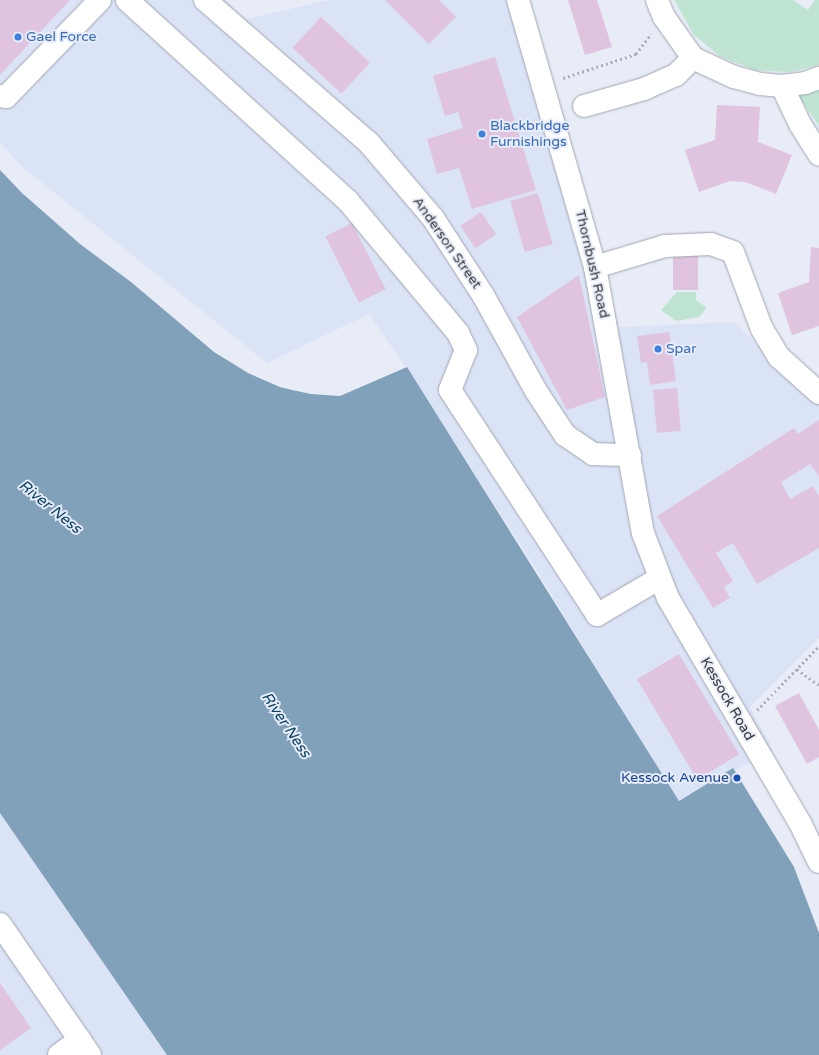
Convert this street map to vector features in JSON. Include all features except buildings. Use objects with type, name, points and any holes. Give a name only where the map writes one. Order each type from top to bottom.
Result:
[{"type":"street","points":[[0,96],[6,97],[100,0]]},
{"type":"street","points":[[127,0],[348,201],[458,333],[466,350],[450,390],[597,615],[660,578]]},
{"type":"street","name":"Anderson Street","points":[[206,0],[369,143],[433,218],[483,295],[536,391],[565,435],[592,454],[630,455]]},
{"type":"street","name":"Thornbush Road","points":[[518,0],[544,84],[595,268],[643,533]]},
{"type":"street","points":[[660,9],[693,58],[734,77],[760,84],[782,86],[805,83],[819,78]]},
{"type":"street","points":[[584,106],[644,89],[676,75],[693,58]]},
{"type":"street","points":[[782,86],[800,124],[819,155]]},
{"type":"street","points":[[595,268],[665,246],[711,244],[733,252],[762,329],[779,357],[819,393]]},
{"type":"street","name":"Kessock Road","points":[[643,533],[668,598],[801,825],[819,862]]},
{"type":"street","points":[[0,924],[85,1048],[59,1055]]},
{"type":"path","points":[[544,84],[636,54],[660,9]]},
{"type":"path","points":[[742,726],[819,646]]},
{"type":"path","points":[[797,669],[819,685]]},
{"type":"shaded area","points":[[0,0],[226,0],[246,19],[329,0],[526,0],[619,327],[734,322],[819,404],[819,638],[750,707],[773,750],[678,801],[530,560],[416,382],[369,314],[267,363],[20,165],[0,142]]},
{"type":"shaded area","points":[[0,813],[167,1055],[0,1055]]},
{"type":"green space","points":[[674,0],[793,0],[808,10],[815,0],[819,0],[819,65],[790,72],[755,70],[721,57],[694,35]]},
{"type":"green space","points":[[819,86],[819,126],[798,95]]},
{"type":"green space","points":[[677,292],[696,292],[696,300],[707,308],[699,317],[676,321],[661,310]]},
{"type":"water","name":"River Ness","points":[[0,170],[22,193],[80,244],[131,282],[214,352],[248,373],[280,387],[292,390],[311,394],[340,396],[407,367],[679,801],[733,768],[794,867],[819,933],[819,1055],[167,1055],[0,813]]},
{"type":"place","name":"Gael Force","points":[[18,37]]},
{"type":"place","name":"Blackbridge Furnishings","points":[[482,134]]},
{"type":"place","name":"Spar","points":[[658,349]]},
{"type":"place","name":"Kessock Avenue","points":[[737,778]]}]
